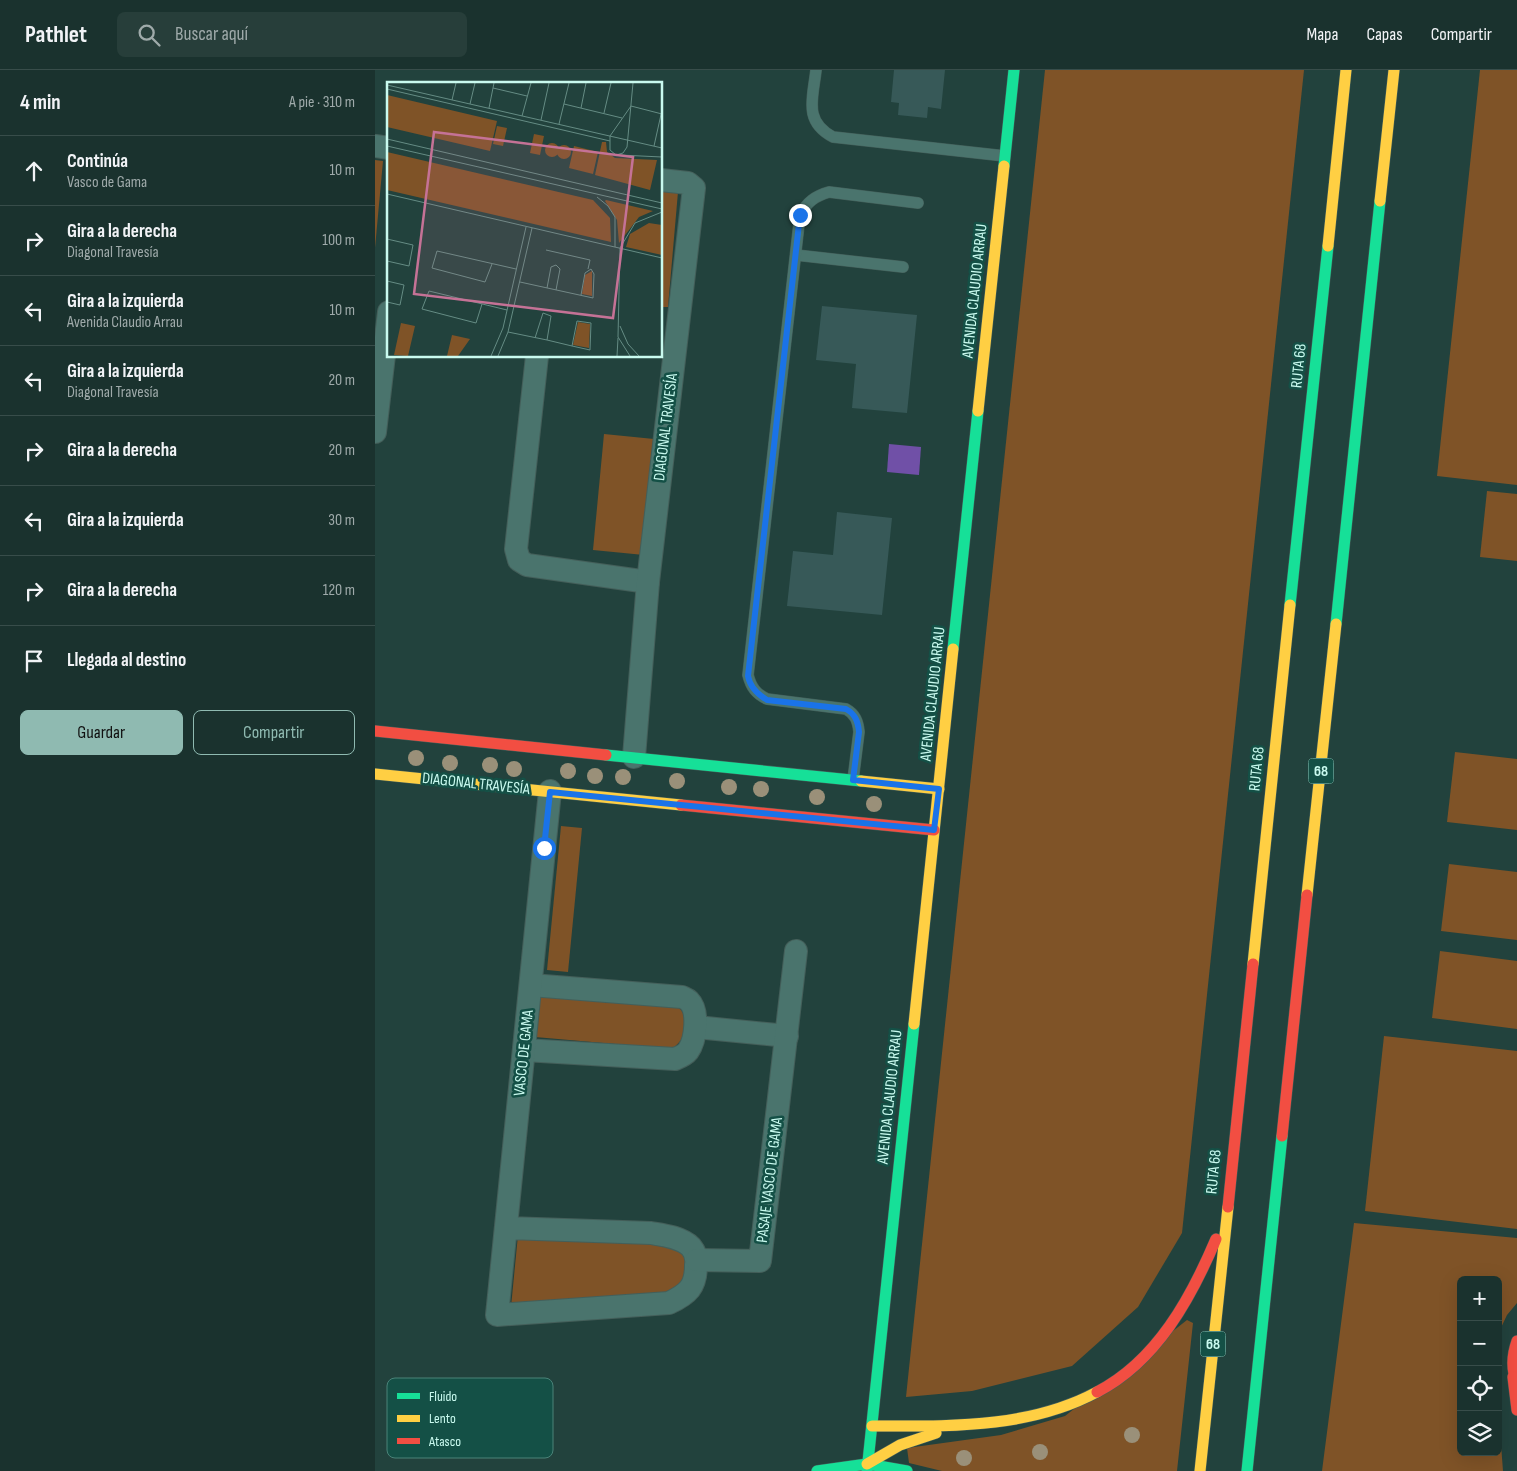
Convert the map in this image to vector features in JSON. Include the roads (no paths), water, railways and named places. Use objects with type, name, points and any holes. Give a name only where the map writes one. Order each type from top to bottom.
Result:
[{"type":"main road","name":"AVENIDA CLAUDIO ARRAU","points":[[867,1468],[1015,70]]},
{"type":"main road","name":"RUTA 68","points":[[1200,1471],[1346,70]]},
{"type":"main road","name":"68","points":[[1247,1471],[1393,70]]},
{"type":"main road","points":[[375,731],[939,789]]},
{"type":"main road","name":"DIAGONAL TRAVESÍA","points":[[375,774],[934,830]]},
{"type":"main road","points":[[872,1426],[974,1423],[1017,1419],[1056,1410],[1082,1400],[1106,1387],[1137,1364],[1161,1337],[1192,1290],[1226,1217]]},
{"type":"main road","points":[[1517,1341],[1513,1357],[1517,1410]]},
{"type":"main road","points":[[867,1468],[884,1454],[918,1438],[974,1423]]},
{"type":"main road","points":[[817,1471],[867,1468],[907,1471]]},
{"type":"street","name":"DIAGONAL TRAVESÍA","points":[[634,757],[648,582],[694,188],[689,183],[663,180]]},
{"type":"street","points":[[375,432],[387,329]]},
{"type":"street","points":[[537,358],[516,549],[519,560],[527,565],[648,582]]},
{"type":"street","name":"VASCO DE GAMA","points":[[550,792],[497,1315],[669,1303],[682,1297],[692,1287],[696,1276],[697,1260]]},
{"type":"street","name":"PASAJE VASCO DE GAMA","points":[[697,1260],[760,1261],[796,951]]},
{"type":"street","points":[[524,1050],[675,1059],[683,1056],[689,1050],[696,1027],[694,1009],[689,1001],[682,997],[531,985]]},
{"type":"street","points":[[696,1027],[787,1036]]},
{"type":"street","points":[[506,1228],[651,1233],[685,1242],[692,1248],[697,1260]]},
{"type":"lane","points":[[816,70],[811,111],[818,126],[833,137],[1005,156]]},
{"type":"lane","points":[[853,780],[859,732],[858,724],[851,712],[846,709],[767,700],[753,689],[749,683],[748,676],[800,215],[811,200],[829,192],[918,203]]},
{"type":"lane","points":[[796,255],[903,267]]}]
